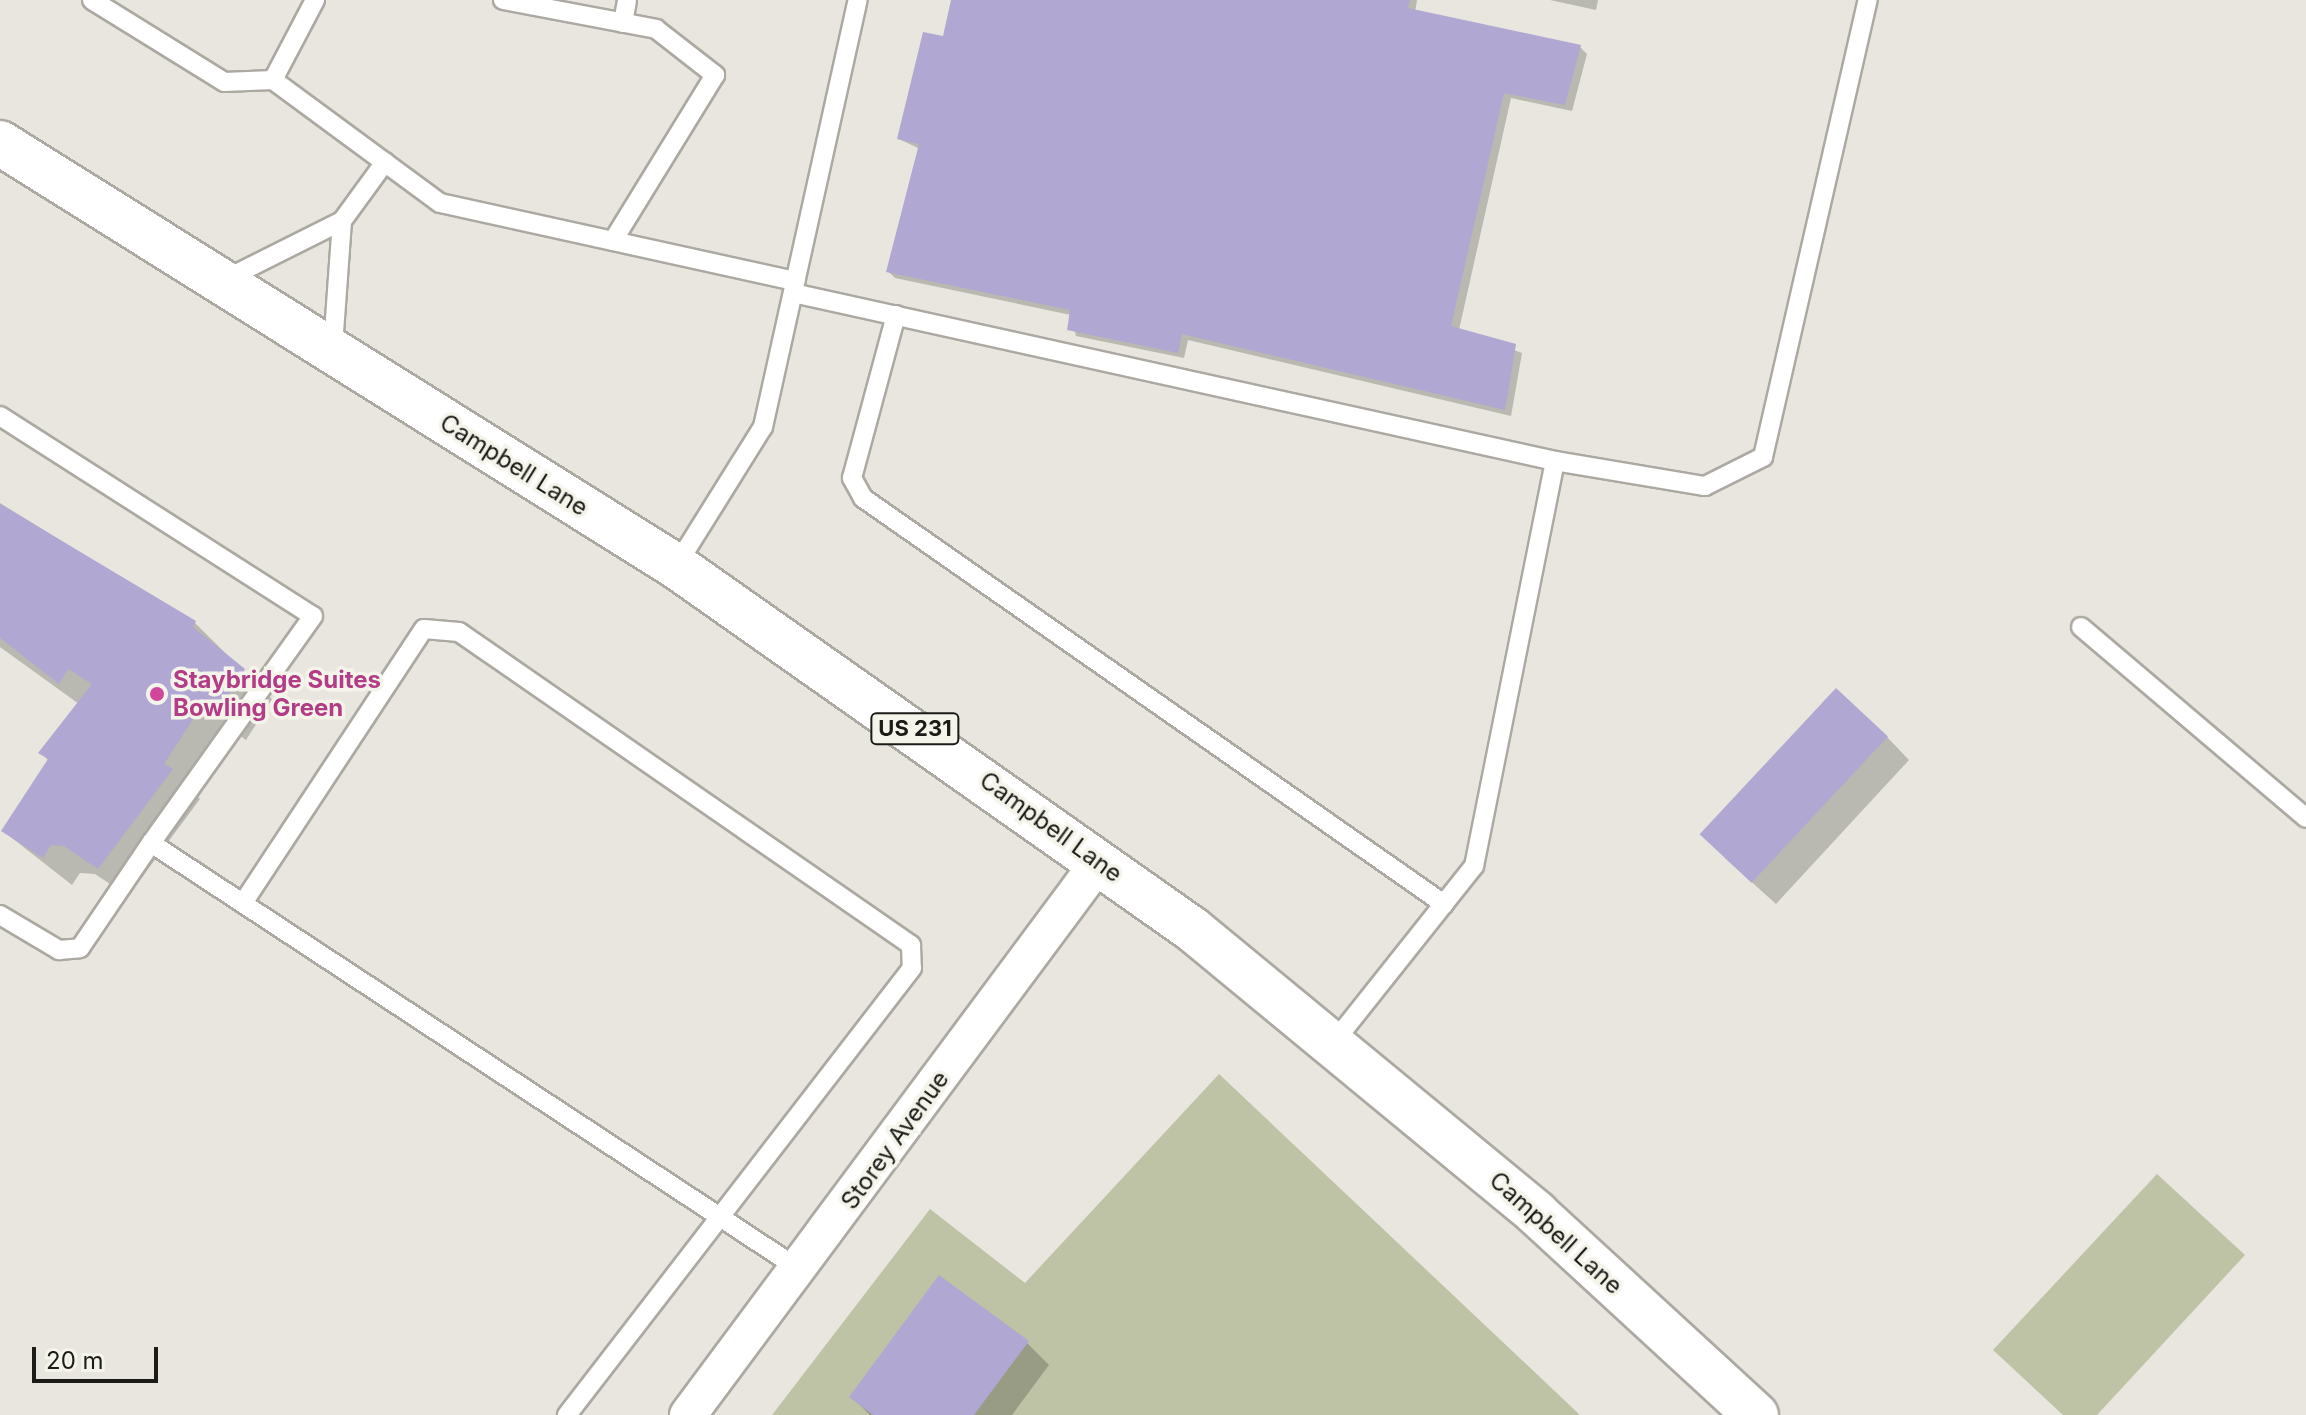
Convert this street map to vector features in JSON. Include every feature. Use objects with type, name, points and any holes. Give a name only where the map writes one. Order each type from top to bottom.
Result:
[{"type":"main road","name":"Campbell Lane","points":[[0,143],[676,566],[1099,862],[1333,1043],[1536,1213],[1756,1415]]},
{"type":"street","name":"Storey Avenue","points":[[688,1415],[1099,862]]},
{"type":"lane","points":[[92,0],[224,82],[273,80],[440,203],[613,241],[896,315],[1555,461],[1705,486],[1763,457],[1868,0]]},
{"type":"lane","points":[[273,80],[315,0]]},
{"type":"lane","points":[[503,0],[656,29],[715,75],[613,241]]},
{"type":"lane","points":[[623,23],[627,0]]},
{"type":"lane","points":[[676,566],[763,427],[858,0]]},
{"type":"lane","points":[[220,281],[342,221],[385,162]]},
{"type":"lane","points":[[333,351],[342,221]]},
{"type":"lane","points":[[896,315],[852,478],[863,498],[1444,904]]},
{"type":"lane","points":[[0,416],[313,616],[80,948],[59,950],[0,915]]},
{"type":"lane","points":[[1333,1043],[1474,866],[1555,461]]},
{"type":"lane","points":[[2081,627],[2306,818]]},
{"type":"lane","points":[[243,903],[424,629],[459,632],[911,945],[912,968],[567,1415]]},
{"type":"lane","points":[[151,843],[799,1269]]},
{"type":"green space","points":[[1219,1074],[1580,1415],[772,1415],[930,1209],[1025,1283]]},
{"type":"green space","points":[[2157,1174],[2245,1255],[2097,1415],[2063,1415],[1993,1350]]},
{"type":"building","points":[[951,0],[1410,0],[1408,8],[1581,45],[1565,105],[1504,93],[1451,326],[1516,344],[1505,410],[1182,334],[1178,353],[1067,330],[1070,310],[886,272],[919,144],[897,139],[923,32],[943,36]]},
{"type":"building","name":"Staybridge Suites Bowling Green","points":[[0,504],[196,621],[193,627],[245,669],[217,713],[203,704],[164,764],[173,769],[98,869],[64,846],[51,845],[43,858],[1,831],[48,759],[38,753],[92,684],[68,669],[59,684],[0,638]]},
{"type":"building","points":[[1836,688],[1888,736],[1752,883],[1700,834]]},
{"type":"building","points":[[939,1275],[1029,1341],[974,1415],[873,1415],[849,1397]]},
{"type":"place","name":"Staybridge Suites Bowling Green","points":[[157,694]]}]
